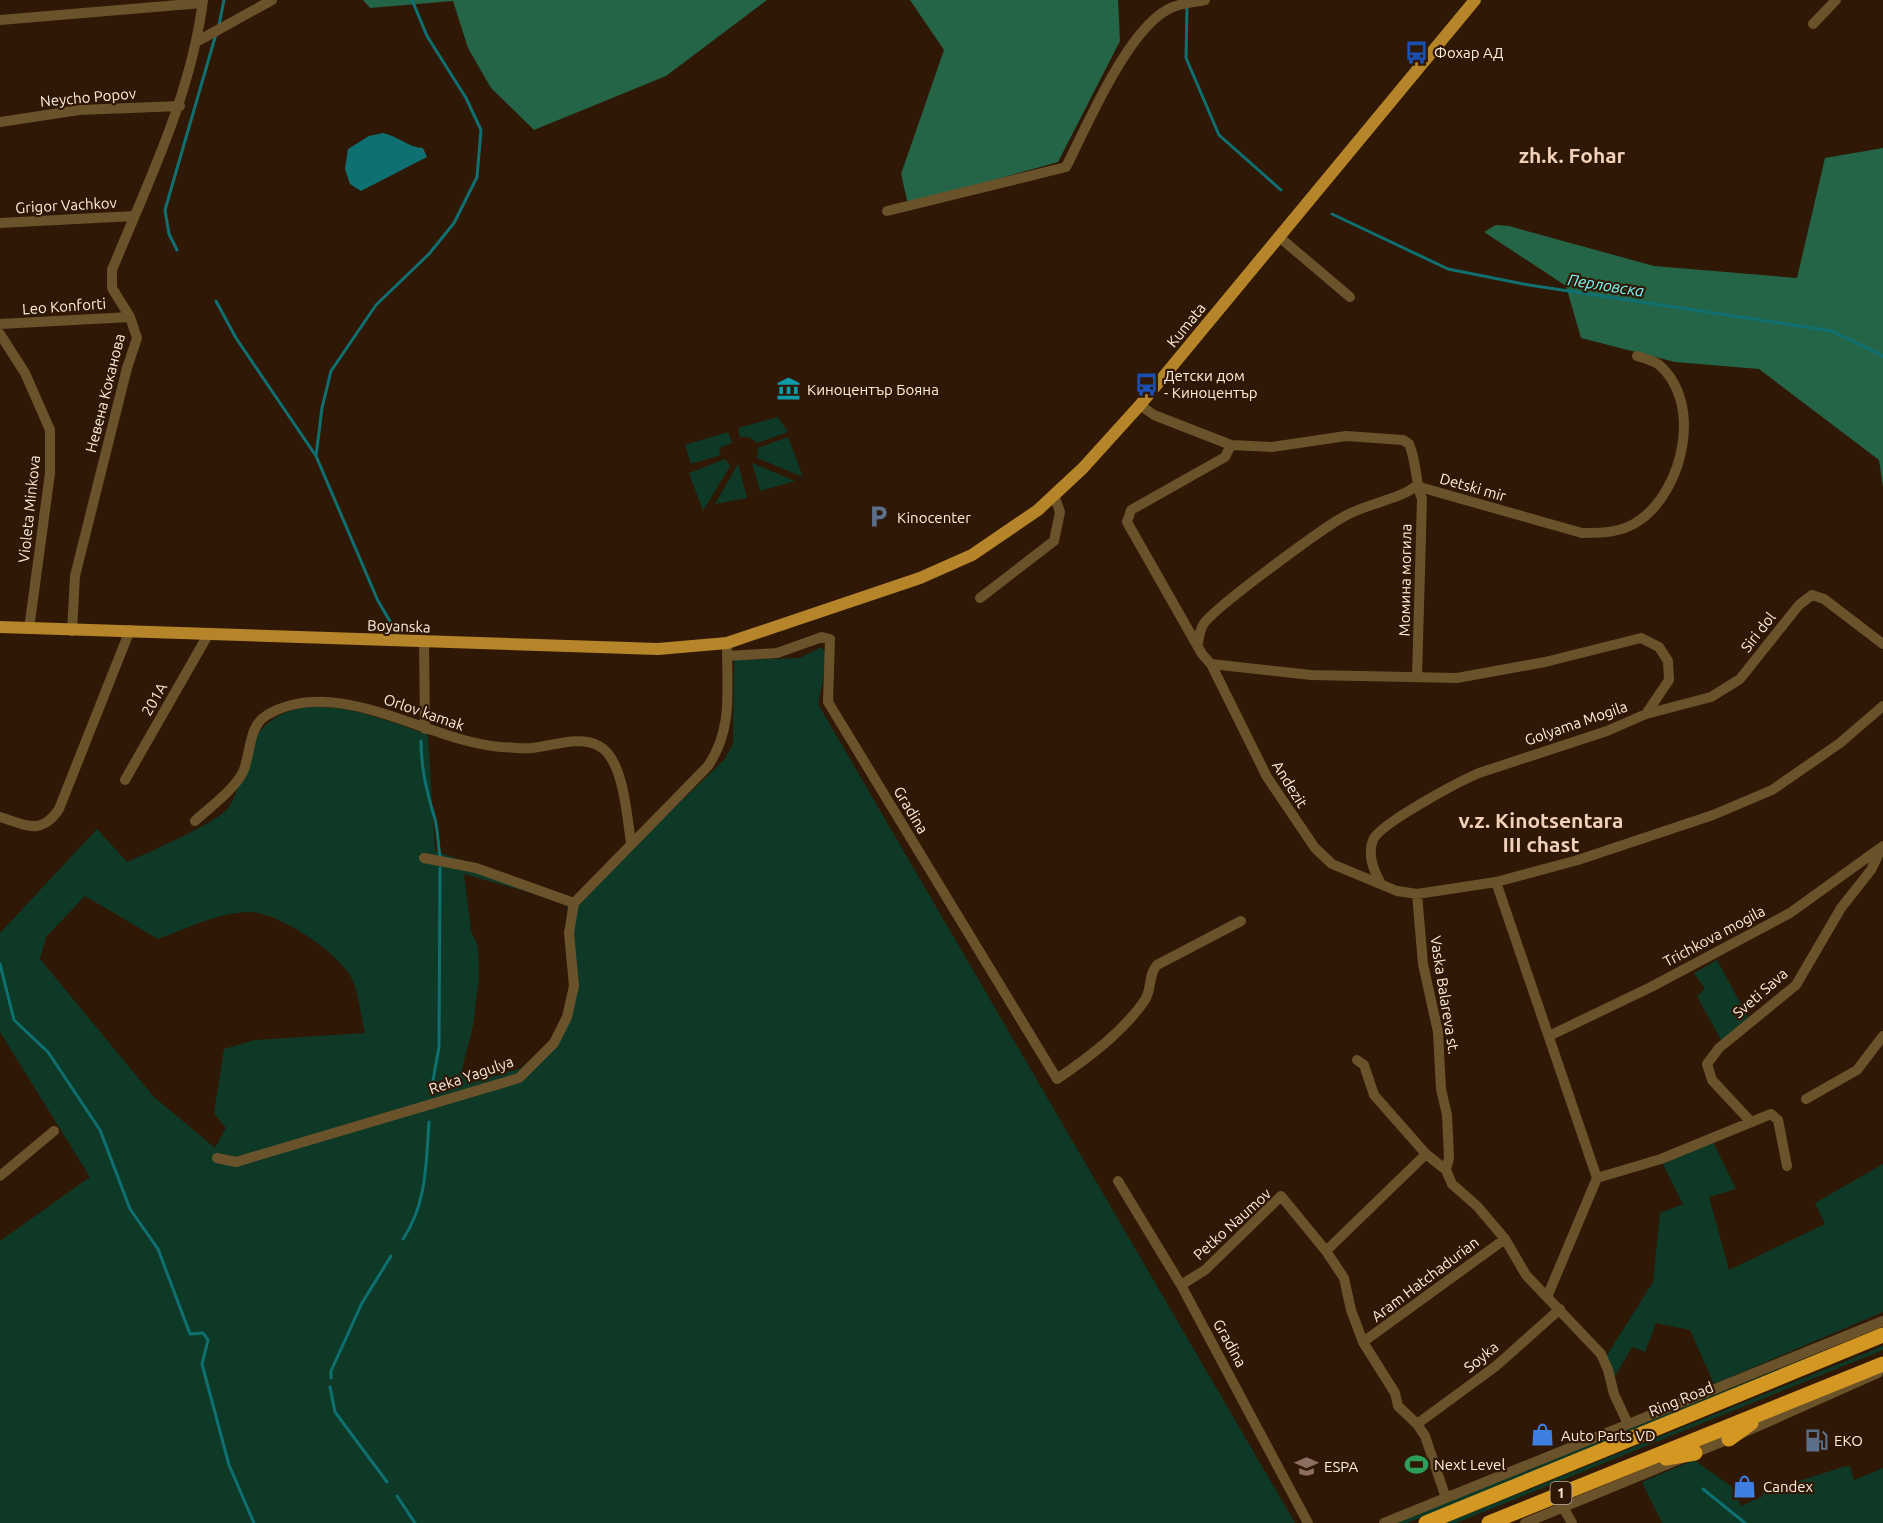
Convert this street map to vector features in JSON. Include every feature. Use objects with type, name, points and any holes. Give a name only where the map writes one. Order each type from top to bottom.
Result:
[{"type":"highway","points":[[1838,1353],[1883,1322]]},
{"type":"highway","name":"Ring Road","points":[[1426,1523],[1883,1335]]},
{"type":"highway","name":"1","points":[[1489,1523],[1883,1364]]},
{"type":"highway","points":[[1729,1439],[1768,1411]]},
{"type":"highway","points":[[1634,1464],[1695,1453]]},
{"type":"main road","name":"Kumata","points":[[794,619],[920,578],[972,555],[1038,510],[1083,468],[1140,405],[1475,0]]},
{"type":"main road","name":"Boyanska","points":[[0,627],[658,649],[727,643],[794,619]]},
{"type":"street","points":[[196,42],[272,0]]},
{"type":"street","points":[[887,211],[1066,167],[1118,64],[1153,20],[1172,7],[1205,0]]},
{"type":"street","points":[[1813,24],[1836,0]]},
{"type":"street","points":[[0,20],[202,1]]},
{"type":"street","name":"Невена Коканова","points":[[72,631],[75,576],[136,338],[130,317],[112,288],[112,270],[180,106],[196,42],[202,1]]},
{"type":"street","name":"Neycho Popov","points":[[0,122],[79,110],[180,106]]},
{"type":"street","name":"Grigor Vachkov","points":[[0,223],[134,216]]},
{"type":"street","points":[[1278,236],[1350,297]]},
{"type":"street","name":"Leo Konforti","points":[[0,324],[130,317]]},
{"type":"street","name":"Violeta Minkova","points":[[0,333],[25,373],[50,430],[50,473],[29,629]]},
{"type":"street","name":"Detski mir","points":[[1140,405],[1154,415],[1231,445],[1272,447],[1346,436],[1403,440],[1412,451],[1418,479],[1416,486],[1582,533],[1607,533],[1641,520],[1655,505],[1678,465],[1686,431],[1681,401],[1666,374],[1657,363],[1636,356]]},
{"type":"street","points":[[1211,664],[1202,654],[1198,643],[1127,522],[1131,510],[1226,458],[1231,445]]},
{"type":"street","points":[[1198,643],[1203,624],[1344,516],[1376,501],[1411,491],[1416,486]]},
{"type":"street","name":"Момина могила","points":[[1416,486],[1422,499],[1417,677]]},
{"type":"street","points":[[980,598],[1054,541],[1059,512],[1054,495]]},
{"type":"street","name":"Siri dol","points":[[1646,714],[1710,697],[1740,679],[1799,605],[1812,595],[1824,599],[1883,644]]},
{"type":"street","points":[[0,817],[30,827],[42,826],[52,819],[59,809],[130,630]]},
{"type":"street","name":"201А","points":[[125,780],[209,633]]},
{"type":"street","name":"Gradina","points":[[727,656],[777,653],[822,637],[830,639],[828,702],[1057,1079],[1096,1051],[1145,1000],[1152,971],[1157,965],[1241,921]]},
{"type":"street","name":"Golyama Mogila","points":[[1211,664],[1311,675],[1457,678],[1545,662],[1641,638],[1659,647],[1668,662],[1669,680],[1646,714],[1607,731],[1479,773],[1459,782],[1388,825],[1374,837],[1370,851],[1374,872],[1381,884]]},
{"type":"street","points":[[424,642],[425,729]]},
{"type":"street","points":[[424,858],[476,868],[539,888],[574,903],[708,766],[719,749],[724,735],[727,643]]},
{"type":"street","name":"Andezit","points":[[1211,664],[1267,777],[1315,848],[1332,864],[1381,884]]},
{"type":"street","name":"Orlov kamak","points":[[195,821],[242,772],[255,728],[266,716],[308,702],[327,702],[369,709],[475,745],[529,749],[574,741],[601,746],[612,758],[615,767],[623,793],[631,843]]},
{"type":"street","points":[[1381,884],[1397,891],[1417,894],[1496,882],[1648,837],[1772,790],[1840,743],[1883,706]]},
{"type":"street","name":"Trichkova mogila","points":[[1549,1036],[1651,987],[1790,913],[1883,846]]},
{"type":"street","name":"Sveti Sava","points":[[1751,1122],[1741,1108],[1712,1080],[1707,1064],[1719,1048],[1796,985],[1841,908],[1871,870],[1883,846]]},
{"type":"street","points":[[1496,882],[1597,1178],[1547,1298]]},
{"type":"street","name":"Vaska Balareva st.","points":[[1417,894],[1423,964],[1438,1032],[1441,1089],[1447,1115],[1449,1158],[1446,1170]]},
{"type":"street","name":"Reka Yagulya","points":[[217,1158],[236,1162],[519,1078],[554,1043],[567,1017],[574,986],[569,933],[574,903]]},
{"type":"street","points":[[1806,1099],[1857,1070],[1883,1036]]},
{"type":"street","points":[[1357,1060],[1364,1065],[1374,1095],[1426,1154],[1446,1170],[1452,1184],[1477,1206],[1505,1239],[1526,1275],[1601,1354],[1614,1394],[1628,1424]]},
{"type":"street","points":[[1597,1178],[1661,1160],[1771,1114],[1778,1120],[1787,1166]]},
{"type":"street","points":[[0,1176],[54,1131]]},
{"type":"street","points":[[1326,1251],[1426,1154]]},
{"type":"street","name":"Gradina","points":[[1119,1181],[1181,1285],[1308,1523]]},
{"type":"street","name":"Petko Naumov","points":[[1181,1285],[1205,1270],[1281,1196],[1326,1251],[1344,1278],[1351,1310],[1363,1342],[1395,1394],[1398,1406],[1418,1424],[1425,1436],[1446,1498]]},
{"type":"street","name":"Aram Hatchadurian","points":[[1363,1342],[1505,1239]]},
{"type":"street","name":"Soyka","points":[[1418,1424],[1496,1366],[1560,1309]]},
{"type":"street","points":[[1384,1523],[1883,1322]]},
{"type":"street","points":[[1525,1523],[1729,1439],[1883,1371]]},
{"type":"street","points":[[1563,1507],[1572,1523]]},
{"type":"green space","points":[[363,0],[767,0],[666,76],[534,130],[491,88],[468,48],[453,1],[370,8]]},
{"type":"green space","points":[[910,0],[1118,0],[1120,41],[1058,162],[908,204],[901,174],[944,50]]},
{"type":"green space","points":[[1883,148],[1883,487],[1879,460],[1759,369],[1675,362],[1581,338],[1566,286],[1484,232],[1496,225],[1509,226],[1654,266],[1797,278],[1825,158]]},
{"type":"green space","points":[[778,417],[788,432],[757,443],[749,437],[740,437],[738,428]]},
{"type":"green space","points":[[728,432],[732,443],[719,448],[721,455],[691,464],[685,445]]},
{"type":"green space","points":[[788,437],[803,477],[757,458],[758,448]]},
{"type":"green space","points":[[725,459],[730,466],[703,511],[689,473]]},
{"type":"green space","points":[[752,463],[795,481],[760,491]]},
{"type":"green space","points":[[738,464],[747,498],[715,504]]},
{"type":"green space","points":[[821,647],[828,655],[818,704],[1295,1523],[0,1523],[0,1241],[90,1177],[0,1032],[0,933],[97,829],[127,862],[210,822],[228,808],[233,800],[252,743],[257,735],[273,719],[293,710],[315,707],[338,708],[362,713],[428,735],[435,851],[578,900],[724,760],[733,744],[734,660],[800,658]],"holes":[[[464,874],[567,903],[570,976],[566,1013],[545,1046],[521,1068],[468,1084],[462,1069],[473,1026],[479,977],[478,947],[471,931]],[[85,896],[158,939],[226,915],[250,912],[276,919],[307,936],[346,969],[356,992],[365,1033],[255,1040],[224,1049],[214,1113],[226,1128],[215,1148],[154,1097],[40,959],[46,937]]]},
{"type":"green space","points":[[1717,960],[1749,1019],[1721,1040],[1697,996],[1705,989],[1694,973]]},
{"type":"green space","points":[[1713,1142],[1736,1189],[1709,1197],[1729,1270],[1825,1224],[1815,1203],[1883,1164],[1883,1312],[1714,1384],[1690,1330],[1656,1323],[1645,1352],[1632,1347],[1613,1380],[1607,1355],[1653,1282],[1660,1213],[1683,1204],[1663,1164]]},
{"type":"green space","points":[[1836,1346],[1787,1369],[1407,1523],[1395,1523]]},
{"type":"green space","points":[[1883,1346],[1883,1350],[1456,1523],[1446,1523]]},
{"type":"green space","points":[[1694,1460],[1731,1486],[1741,1506],[1763,1496],[1762,1493],[1843,1467],[1850,1466],[1854,1480],[1883,1468],[1883,1523],[1662,1523],[1642,1482]]},
{"type":"water","points":[[383,133],[412,146],[423,148],[427,157],[361,191],[350,184],[345,169],[348,149],[369,136]]},
{"type":"waterway","points":[[219,25],[224,0]]},
{"type":"waterway","points":[[316,456],[322,408],[331,371],[376,305],[429,254],[454,223],[477,177],[481,130],[466,98],[427,36],[412,0]]},
{"type":"waterway","name":"Перловска","points":[[1187,5],[1186,58],[1219,135],[1281,190]]},
{"type":"waterway","points":[[177,250],[169,234],[165,210],[216,34]]},
{"type":"waterway","name":"Перловска","points":[[1332,214],[1448,269],[1529,285],[1832,331],[1883,356]]},
{"type":"waterway","points":[[216,301],[236,338],[316,456],[378,601],[397,633]]},
{"type":"waterway","points":[[421,741],[423,771],[436,824],[440,856]]},
{"type":"waterway","points":[[431,1091],[439,1047],[440,868]]},
{"type":"waterway","points":[[0,964],[14,1020],[48,1052],[100,1130],[130,1209],[158,1249],[190,1334],[203,1333],[208,1340],[202,1364],[229,1465],[254,1523]]},
{"type":"waterway","points":[[403,1239],[411,1226],[421,1197],[426,1168],[429,1122]]},
{"type":"waterway","points":[[331,1378],[331,1371],[362,1303],[391,1256]]},
{"type":"waterway","points":[[330,1387],[335,1412],[387,1482]]},
{"type":"waterway","points":[[1703,1489],[1745,1523]]},
{"type":"waterway","points":[[397,1496],[415,1523]]},
{"type":"place","name":"Фохар АД","points":[[1416,52]]},
{"type":"place","name":"Детски дом - Киноцентър","points":[[1146,384]]},
{"type":"place","name":"Киноцентър Бояна","points":[[789,389]]},
{"type":"place","name":"Kinocenter","points":[[879,517]]},
{"type":"place","name":"Auto Parts VD","points":[[1543,1435]]},
{"type":"place","name":"EKO","points":[[1816,1440]]},
{"type":"place","name":"Next Level","points":[[1416,1464]]},
{"type":"place","name":"ESPA","points":[[1306,1466]]},
{"type":"place","name":"Candex","points":[[1745,1486]]},
{"type":"district","name":"zh.k. Fohar","points":[[1572,155]]},
{"type":"district","name":"v.z. Kinotsentara III chast","points":[[1541,832]]}]
